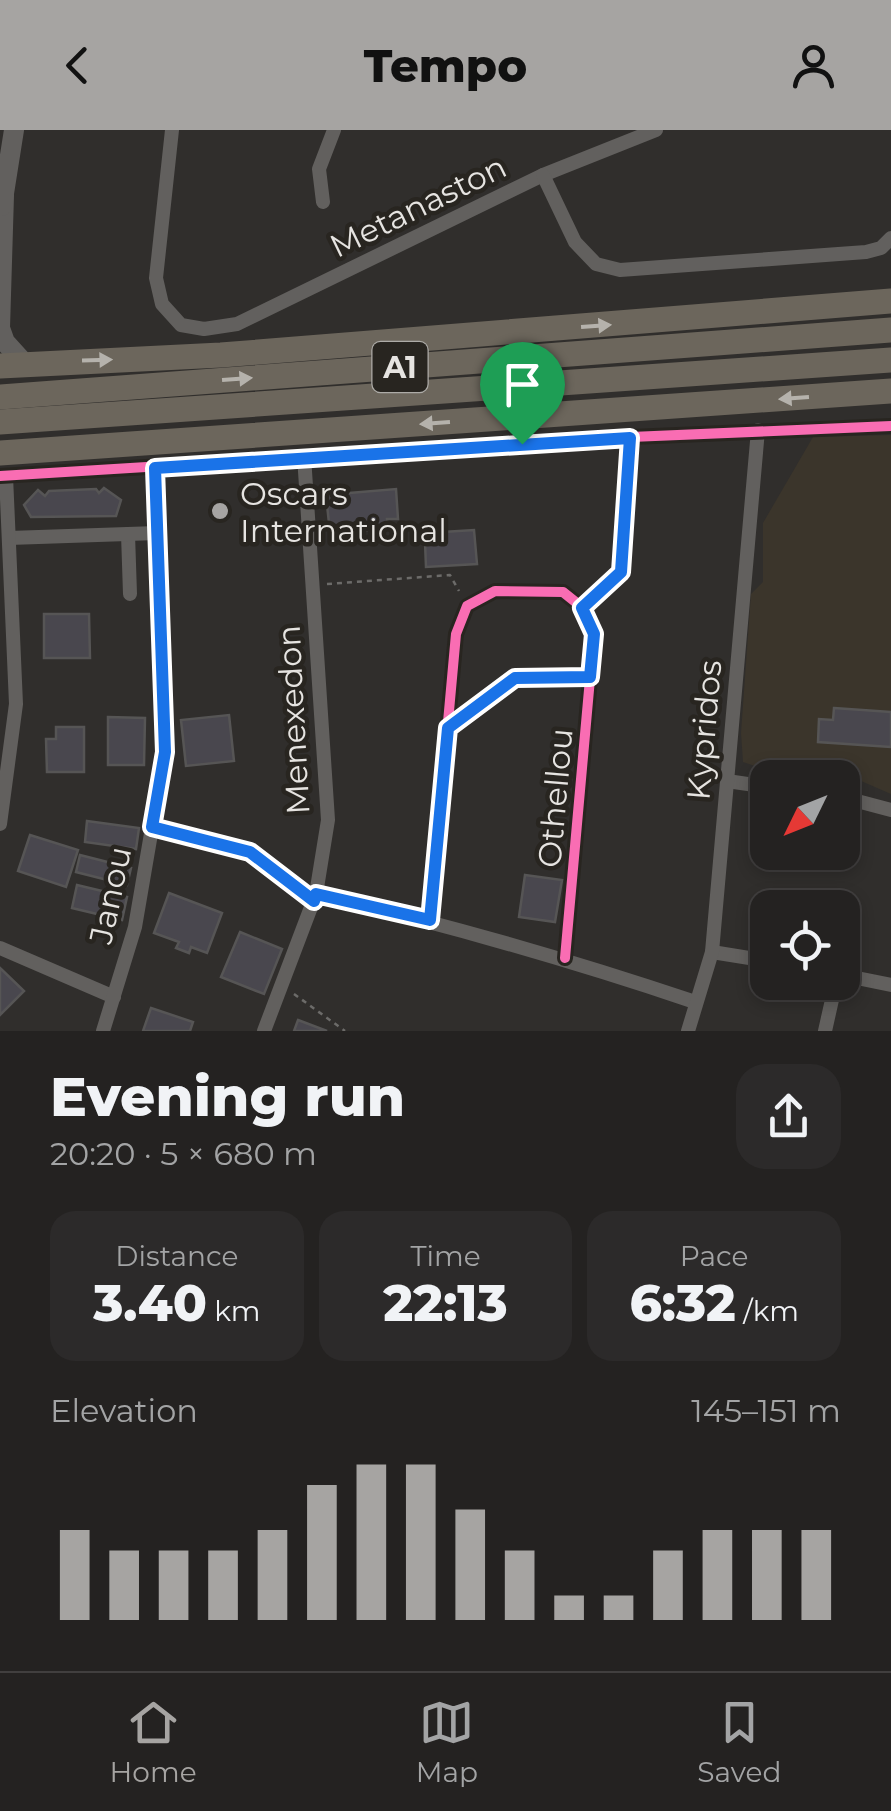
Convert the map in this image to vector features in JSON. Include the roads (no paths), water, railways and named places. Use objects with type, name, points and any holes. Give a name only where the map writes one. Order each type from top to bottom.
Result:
[{"type":"highway","points":[[12,364],[221,355],[891,301]]},
{"type":"highway","points":[[800,336],[891,316]]},
{"type":"highway","points":[[800,336],[891,330]]},
{"type":"highway","name":"A1","points":[[0,398],[800,336]]},
{"type":"highway","points":[[743,371],[891,360]]},
{"type":"highway","points":[[743,371],[891,374]]},
{"type":"highway","name":"A1","points":[[0,422],[743,371]]},
{"type":"highway","points":[[2,468],[891,391]]},
{"type":"main road","points":[[12,364],[0,328],[4,165],[14,130]]},
{"type":"street","name":"Metanaston","points":[[172,130],[156,278],[162,304],[180,324],[204,329],[237,324],[544,175],[656,130]]},
{"type":"street","points":[[323,202],[319,169],[334,130]]},
{"type":"street","points":[[544,175],[575,242],[596,264],[620,270],[866,252],[880,248],[891,238]]},
{"type":"street","points":[[0,824],[16,704],[7,629],[9,538],[2,468],[155,468],[758,430],[891,426]]},
{"type":"street","name":"Kypridos","points":[[688,1031],[712,952],[758,430]]},
{"type":"street","name":"Menexedon","points":[[264,1031],[315,898],[328,820],[304,456]]},
{"type":"street","name":"Janou","points":[[103,1031],[135,928],[165,752],[155,468]]},
{"type":"street","points":[[9,538],[157,533]]},
{"type":"street","points":[[128,534],[130,594]]},
{"type":"street","name":"Othellou","points":[[430,920],[456,634],[467,606],[495,591],[564,592],[582,608],[594,634],[565,958]]},
{"type":"street","points":[[727,781],[750,784]]},
{"type":"street","points":[[860,802],[891,810]]},
{"type":"street","points":[[315,898],[430,920],[565,958],[695,1002]]},
{"type":"street","points":[[0,948],[114,997]]},
{"type":"street","points":[[712,952],[750,958]]},
{"type":"street","points":[[860,979],[891,985]]},
{"type":"street","points":[[825,1031],[832,1000]]},
{"type":"place","name":"Oscars International","points":[[220,511]]}]
